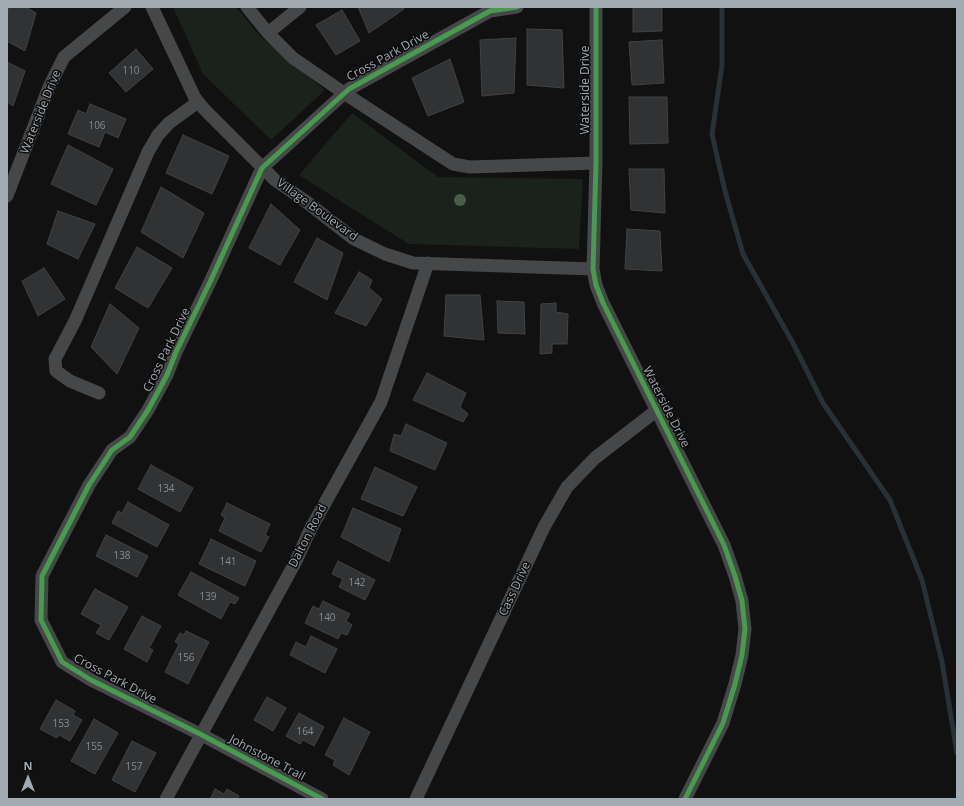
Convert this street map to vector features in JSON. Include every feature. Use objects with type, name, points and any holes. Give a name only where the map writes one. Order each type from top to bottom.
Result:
[{"type":"street","name":"Waterside Drive","points":[[7,196],[49,87],[64,57],[125,7]]},
{"type":"street","name":"Village Boulevard","points":[[152,7],[198,102],[275,180],[304,200],[354,239],[385,254],[413,263],[593,269]]},
{"type":"street","points":[[247,7],[268,33],[293,58],[453,164],[470,167],[596,163]]},
{"type":"street","points":[[268,33],[300,7]]},
{"type":"street","name":"Cross Park Drive","points":[[202,735],[91,680],[62,662],[41,620],[42,576],[89,485],[112,450],[130,437],[148,410],[167,376],[176,352],[202,301],[262,168],[348,89],[490,11],[517,7]]},
{"type":"street","name":"Waterside Drive","points":[[596,7],[596,163],[593,269],[596,285],[603,304],[724,545],[742,601],[745,629],[742,655],[735,684],[723,723],[685,799]]},
{"type":"street","points":[[99,393],[70,381],[56,371],[55,359],[75,321],[148,152],[158,135],[169,123],[198,102]]},
{"type":"street","name":"Dalton Road","points":[[166,799],[296,561],[310,530],[381,402],[428,263]]},
{"type":"street","name":"Cass Drive","points":[[416,799],[544,528],[567,487],[595,458],[657,410]]},
{"type":"street","name":"Johnstone Trail","points":[[202,735],[322,799]]},
{"type":"shaded area","points":[[173,7],[236,7],[261,37],[325,90],[271,140],[203,74]]},
{"type":"shaded area","points":[[352,113],[438,177],[583,179],[579,249],[409,244],[299,175]]},
{"type":"building","points":[[9,7],[26,7],[36,13],[25,51],[7,41],[7,14]]},
{"type":"building","points":[[358,7],[403,7],[404,9],[369,33]]},
{"type":"building","points":[[633,7],[662,7],[662,31],[633,32]]},
{"type":"building","points":[[342,10],[360,41],[336,55],[316,25]]},
{"type":"building","points":[[527,29],[562,30],[564,88],[527,85]]},
{"type":"building","points":[[516,38],[514,93],[482,96],[480,40]]},
{"type":"building","points":[[662,40],[664,83],[632,85],[629,42]]},
{"type":"building","points":[[136,49],[153,69],[126,92],[109,73]]},
{"type":"building","points":[[450,59],[464,102],[428,116],[412,78]]},
{"type":"building","points":[[7,62],[25,71],[13,106],[7,102]]},
{"type":"building","points":[[629,97],[667,97],[668,143],[630,144]]},
{"type":"building","points":[[90,104],[126,119],[118,138],[105,132],[99,147],[68,134],[78,110],[86,114]]},
{"type":"building","points":[[183,135],[229,156],[212,194],[166,173]]},
{"type":"building","points":[[68,145],[113,169],[96,205],[51,184]]},
{"type":"building","points":[[629,169],[664,169],[665,213],[631,210]]},
{"type":"building","points":[[161,187],[204,213],[183,258],[141,232]]},
{"type":"building","points":[[271,204],[300,230],[280,265],[249,248]]},
{"type":"building","points":[[58,211],[95,224],[78,259],[47,244]]},
{"type":"building","points":[[627,229],[660,231],[662,271],[625,269]]},
{"type":"building","points":[[317,238],[343,253],[327,300],[294,282]]},
{"type":"building","points":[[137,247],[172,268],[148,308],[115,288]]},
{"type":"building","points":[[44,268],[65,299],[38,316],[22,281]]},
{"type":"building","points":[[359,272],[372,280],[369,288],[382,299],[366,326],[335,313]]},
{"type":"building","points":[[446,295],[480,295],[484,340],[444,336]]},
{"type":"building","points":[[497,301],[524,302],[525,334],[498,333]]},
{"type":"building","points":[[556,303],[556,312],[568,314],[567,344],[552,344],[552,353],[540,354],[541,304]]},
{"type":"building","points":[[110,304],[139,328],[117,374],[91,347]]},
{"type":"building","points":[[427,373],[466,393],[460,407],[468,414],[463,422],[413,400]]},
{"type":"building","points":[[406,424],[447,443],[435,470],[390,451],[394,434],[401,436]]},
{"type":"building","points":[[151,465],[193,488],[180,512],[138,489]]},
{"type":"building","points":[[375,467],[417,487],[403,516],[361,499]]},
{"type":"building","points":[[128,502],[169,525],[157,547],[112,523],[118,511],[122,513]]},
{"type":"building","points":[[227,503],[270,524],[265,535],[269,537],[261,552],[219,531],[225,518],[221,515]]},
{"type":"building","points":[[353,508],[401,529],[389,562],[341,537]]},
{"type":"building","points":[[106,535],[148,556],[137,577],[96,556]]},
{"type":"building","points":[[211,539],[256,561],[245,586],[199,564]]},
{"type":"building","points":[[338,561],[375,580],[365,600],[339,587],[343,579],[332,574]]},
{"type":"building","points":[[191,572],[239,598],[235,604],[230,602],[221,619],[178,595]]},
{"type":"building","points":[[95,589],[128,607],[109,640],[96,633],[101,625],[81,614]]},
{"type":"building","points":[[323,601],[350,614],[346,621],[352,625],[347,635],[341,633],[338,639],[305,623],[313,606],[319,609]]},
{"type":"building","points":[[142,616],[161,626],[149,648],[153,650],[147,662],[124,649]]},
{"type":"building","points":[[186,631],[209,642],[188,684],[165,672],[179,644],[175,642],[180,633],[184,635]]},
{"type":"building","points":[[311,636],[337,649],[325,673],[290,655],[296,642],[306,647]]},
{"type":"building","points":[[267,697],[286,708],[273,731],[254,720]]},
{"type":"building","points":[[56,700],[75,711],[73,715],[82,720],[70,741],[59,735],[57,738],[40,729]]},
{"type":"building","points":[[299,713],[324,727],[314,746],[303,740],[300,744],[286,736]]},
{"type":"building","points":[[344,718],[370,732],[349,775],[333,765],[335,760],[325,755]]},
{"type":"building","points":[[94,719],[118,733],[95,774],[71,761]]},
{"type":"building","points":[[132,741],[156,753],[135,792],[112,780]]},
{"type":"building","points":[[215,789],[224,794],[227,789],[239,796],[237,799],[210,799]]},
{"type":"waterway","points":[[722,7],[722,65],[712,134],[725,191],[743,254],[794,345],[823,403],[890,500],[922,580],[942,662],[957,753]]},
{"type":"cycle path","points":[[322,799],[202,735],[91,680],[62,662],[41,620],[42,576],[89,485],[112,450],[130,437],[148,410],[167,375],[176,352],[262,168],[349,89],[490,11],[517,7]]},
{"type":"cycle path","points":[[596,7],[596,163],[593,269],[596,285],[603,303],[724,545],[742,601],[745,629],[742,655],[735,684],[723,723],[685,799]]}]
